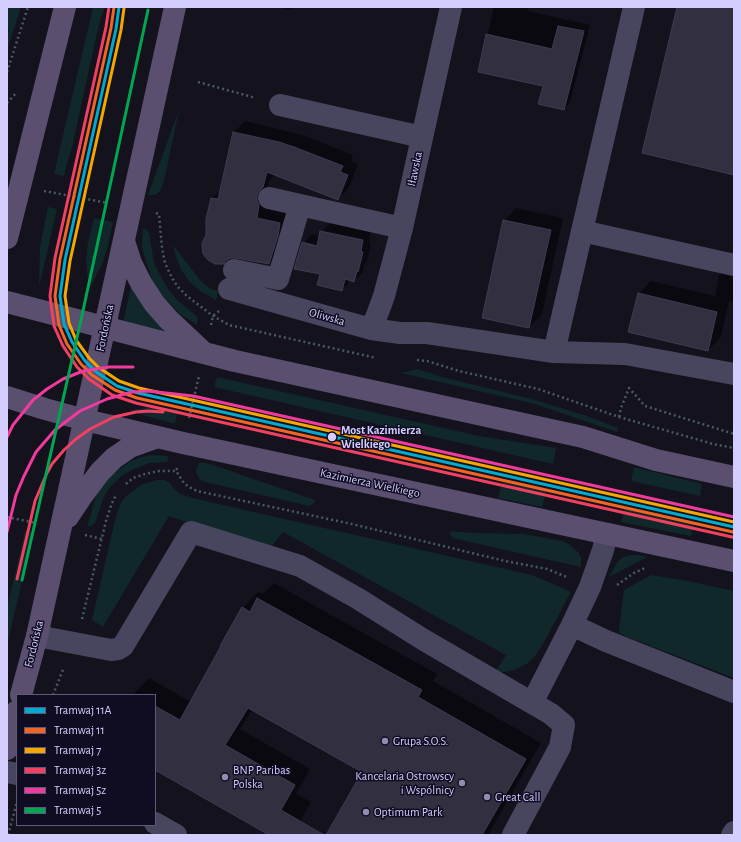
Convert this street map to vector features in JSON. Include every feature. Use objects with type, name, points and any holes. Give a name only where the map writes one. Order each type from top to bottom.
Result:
[{"type":"main road","points":[[7,238],[12,199],[65,7]]},
{"type":"main road","name":"Fordońska","points":[[21,694],[37,636],[175,7]]},
{"type":"main road","points":[[124,241],[140,283],[154,303],[168,319],[204,353]]},
{"type":"main road","points":[[7,302],[235,361],[583,437],[656,460],[734,477]]},
{"type":"main road","name":"Kazimierza Wielkiego","points":[[7,397],[85,420],[158,437],[734,561]]},
{"type":"main road","points":[[60,529],[100,472],[114,458],[130,447],[158,437]]},
{"type":"main road","points":[[7,749],[16,715]]},
{"type":"street","name":"Iławska","points":[[371,329],[384,296],[402,228],[451,7]]},
{"type":"street","points":[[554,352],[634,7]]},
{"type":"street","points":[[280,105],[422,137]]},
{"type":"street","points":[[269,198],[402,228]]},
{"type":"street","name":"Oliwska","points":[[300,205],[278,279],[232,279],[371,329],[400,333],[427,333],[554,352],[625,354],[734,374]]},
{"type":"street","points":[[582,231],[734,264]]},
{"type":"street","points":[[37,636],[111,650],[118,649],[123,646],[191,532],[300,566],[357,598],[424,640],[551,714],[564,725],[560,747],[513,835]]},
{"type":"street","points":[[532,703],[590,587],[607,534]]},
{"type":"street","points":[[572,625],[606,642],[734,692]]},
{"type":"street","points":[[156,824],[176,835]]},
{"type":"path","points":[[7,72],[28,7]]},
{"type":"path","points":[[198,82],[280,105]]},
{"type":"path","points":[[50,193],[96,202]]},
{"type":"path","points":[[159,214],[165,263],[172,278],[187,296],[213,316],[229,325],[372,357],[378,357]]},
{"type":"path","points":[[413,360],[427,361],[459,371],[538,389],[619,417],[713,444],[734,448]]},
{"type":"path","points":[[190,412],[197,384]]},
{"type":"path","points":[[619,417],[629,388],[645,406],[734,434]]},
{"type":"path","points":[[124,485],[134,478],[145,474],[159,471],[176,471],[184,483],[197,491],[352,524],[505,561],[547,569],[568,578]]},
{"type":"path","points":[[84,614],[106,521],[117,493]]},
{"type":"path","points":[[7,517],[60,529]]},
{"type":"path","points":[[615,586],[634,573],[651,567]]},
{"type":"path","points":[[53,694],[66,662]]},
{"type":"path","points":[[8,835],[16,806]]},
{"type":"green space","points":[[7,7],[21,7],[7,51],[7,34],[9,29],[7,27]]},
{"type":"green space","points":[[93,7],[105,7],[97,33],[72,148],[64,176],[54,174]]},
{"type":"green space","points":[[179,110],[165,177],[160,191],[155,195],[148,195]]},
{"type":"green space","points":[[48,207],[57,209],[39,287],[40,247]]},
{"type":"green space","points":[[94,218],[113,222],[102,264],[89,290],[86,262],[88,242]]},
{"type":"green space","points":[[143,228],[149,232],[154,263],[162,279],[177,300],[197,317],[197,325],[180,314],[169,303],[159,291],[152,279],[142,248]]},
{"type":"green space","points":[[173,245],[200,280],[209,288],[218,291],[216,300],[200,291],[190,282],[181,270]]},
{"type":"green space","points":[[131,287],[133,288],[168,333],[123,323]]},
{"type":"green space","points":[[418,369],[442,377],[532,399],[587,416],[618,428],[617,432],[535,404],[401,373]]},
{"type":"green space","points":[[217,377],[479,436],[556,448],[553,464],[214,387]]},
{"type":"green space","points":[[144,408],[178,410],[175,424],[142,415],[130,410]]},
{"type":"green space","points":[[151,455],[169,456],[167,462],[149,463],[121,476],[110,487],[103,499],[95,523],[87,527],[96,496],[108,478],[129,462]]},
{"type":"green space","points":[[200,462],[210,464],[315,500],[314,503],[310,506],[205,482],[200,480],[197,474],[196,469]]},
{"type":"green space","points":[[634,467],[702,484],[700,496],[631,481]]},
{"type":"green space","points":[[157,480],[164,480],[170,483],[180,494],[192,498],[532,575],[571,592],[535,656],[528,663],[519,668],[511,671],[496,671],[506,655],[283,532],[268,551],[169,516],[103,627],[92,620],[118,510],[126,496],[141,485]]},
{"type":"green space","points":[[502,482],[546,491],[542,507],[498,498]]},
{"type":"green space","points":[[624,509],[694,525],[691,536],[621,522]]},
{"type":"green space","points":[[25,531],[33,533],[7,646],[7,608]]},
{"type":"green space","points":[[451,531],[523,534],[563,541],[578,552],[581,557],[581,567],[452,538],[450,533]]},
{"type":"green space","points":[[630,555],[647,557],[609,577],[618,561]]},
{"type":"green space","points":[[651,575],[734,591],[734,678],[620,633],[619,629],[624,590]]},
{"type":"building","points":[[677,7],[734,7],[734,175],[642,153]]},
{"type":"building","points":[[558,26],[584,31],[564,110],[538,104],[543,86],[478,72],[486,34],[552,49]]},
{"type":"building","points":[[233,132],[279,142],[294,147],[343,166],[340,172],[348,175],[338,200],[267,172],[263,187],[257,195],[259,205],[257,218],[280,223],[278,236],[269,264],[230,258],[225,261],[224,264],[215,264],[208,260],[203,254],[202,243],[206,235],[206,219],[211,198],[218,199]]},
{"type":"building","points":[[503,220],[551,230],[529,328],[482,318]]},
{"type":"building","points":[[320,231],[363,240],[361,251],[363,252],[354,282],[345,279],[342,291],[317,285],[320,274],[294,269],[302,242],[317,246]]},
{"type":"building","points":[[638,293],[717,312],[708,351],[628,332]]},
{"type":"building","points":[[257,598],[422,690],[418,697],[526,759],[482,835],[326,835],[362,772],[248,708],[225,745],[295,785],[281,810],[324,835],[269,835],[156,771],[156,707],[180,720],[242,607],[250,612]]},
{"type":"tram line","name":"3z","points":[[109,7],[106,27],[55,258],[50,296],[54,326],[63,346],[77,367],[89,379],[112,395],[136,403],[732,537]]},
{"type":"tram line","name":"11","points":[[114,7],[111,28],[60,259],[55,296],[59,325],[67,344],[81,364],[92,375],[115,390],[137,398],[733,532]]},
{"type":"tram line","name":"11A","points":[[119,7],[116,29],[65,260],[60,296],[64,324],[72,342],[85,361],[95,371],[117,386],[138,393],[734,527]]},
{"type":"tram line","name":"7","points":[[124,8],[121,30],[70,261],[65,296],[69,323],[76,340],[89,358],[98,367],[119,381],[139,388],[734,522]]},
{"type":"tram line","name":"5","points":[[22,580],[81,320],[148,10]]},
{"type":"tram line","name":"5z","points":[[7,437],[13,425],[33,400],[63,379],[83,371],[109,367],[133,367]]},
{"type":"tram line","name":"5z","points":[[7,532],[16,495],[24,476],[36,452],[55,430],[80,411],[107,399],[132,392],[148,391],[193,396],[734,517]]},
{"type":"tram line","name":"3z","points":[[17,579],[35,501],[52,464],[64,450],[90,429],[114,417],[136,412],[163,412]]},
{"type":"place","name":"Most Kazimierza Wielkiego","points":[[332,437]]},
{"type":"place","name":"Grupa S.O.S.","points":[[385,741]]},
{"type":"place","name":"BNP Paribas Polska","points":[[225,777]]},
{"type":"place","name":"Kancelaria Ostrowscy i Wspólnicy","points":[[462,783]]},
{"type":"place","name":"Great Call","points":[[487,797]]},
{"type":"place","name":"Optimum Park","points":[[366,812]]}]
